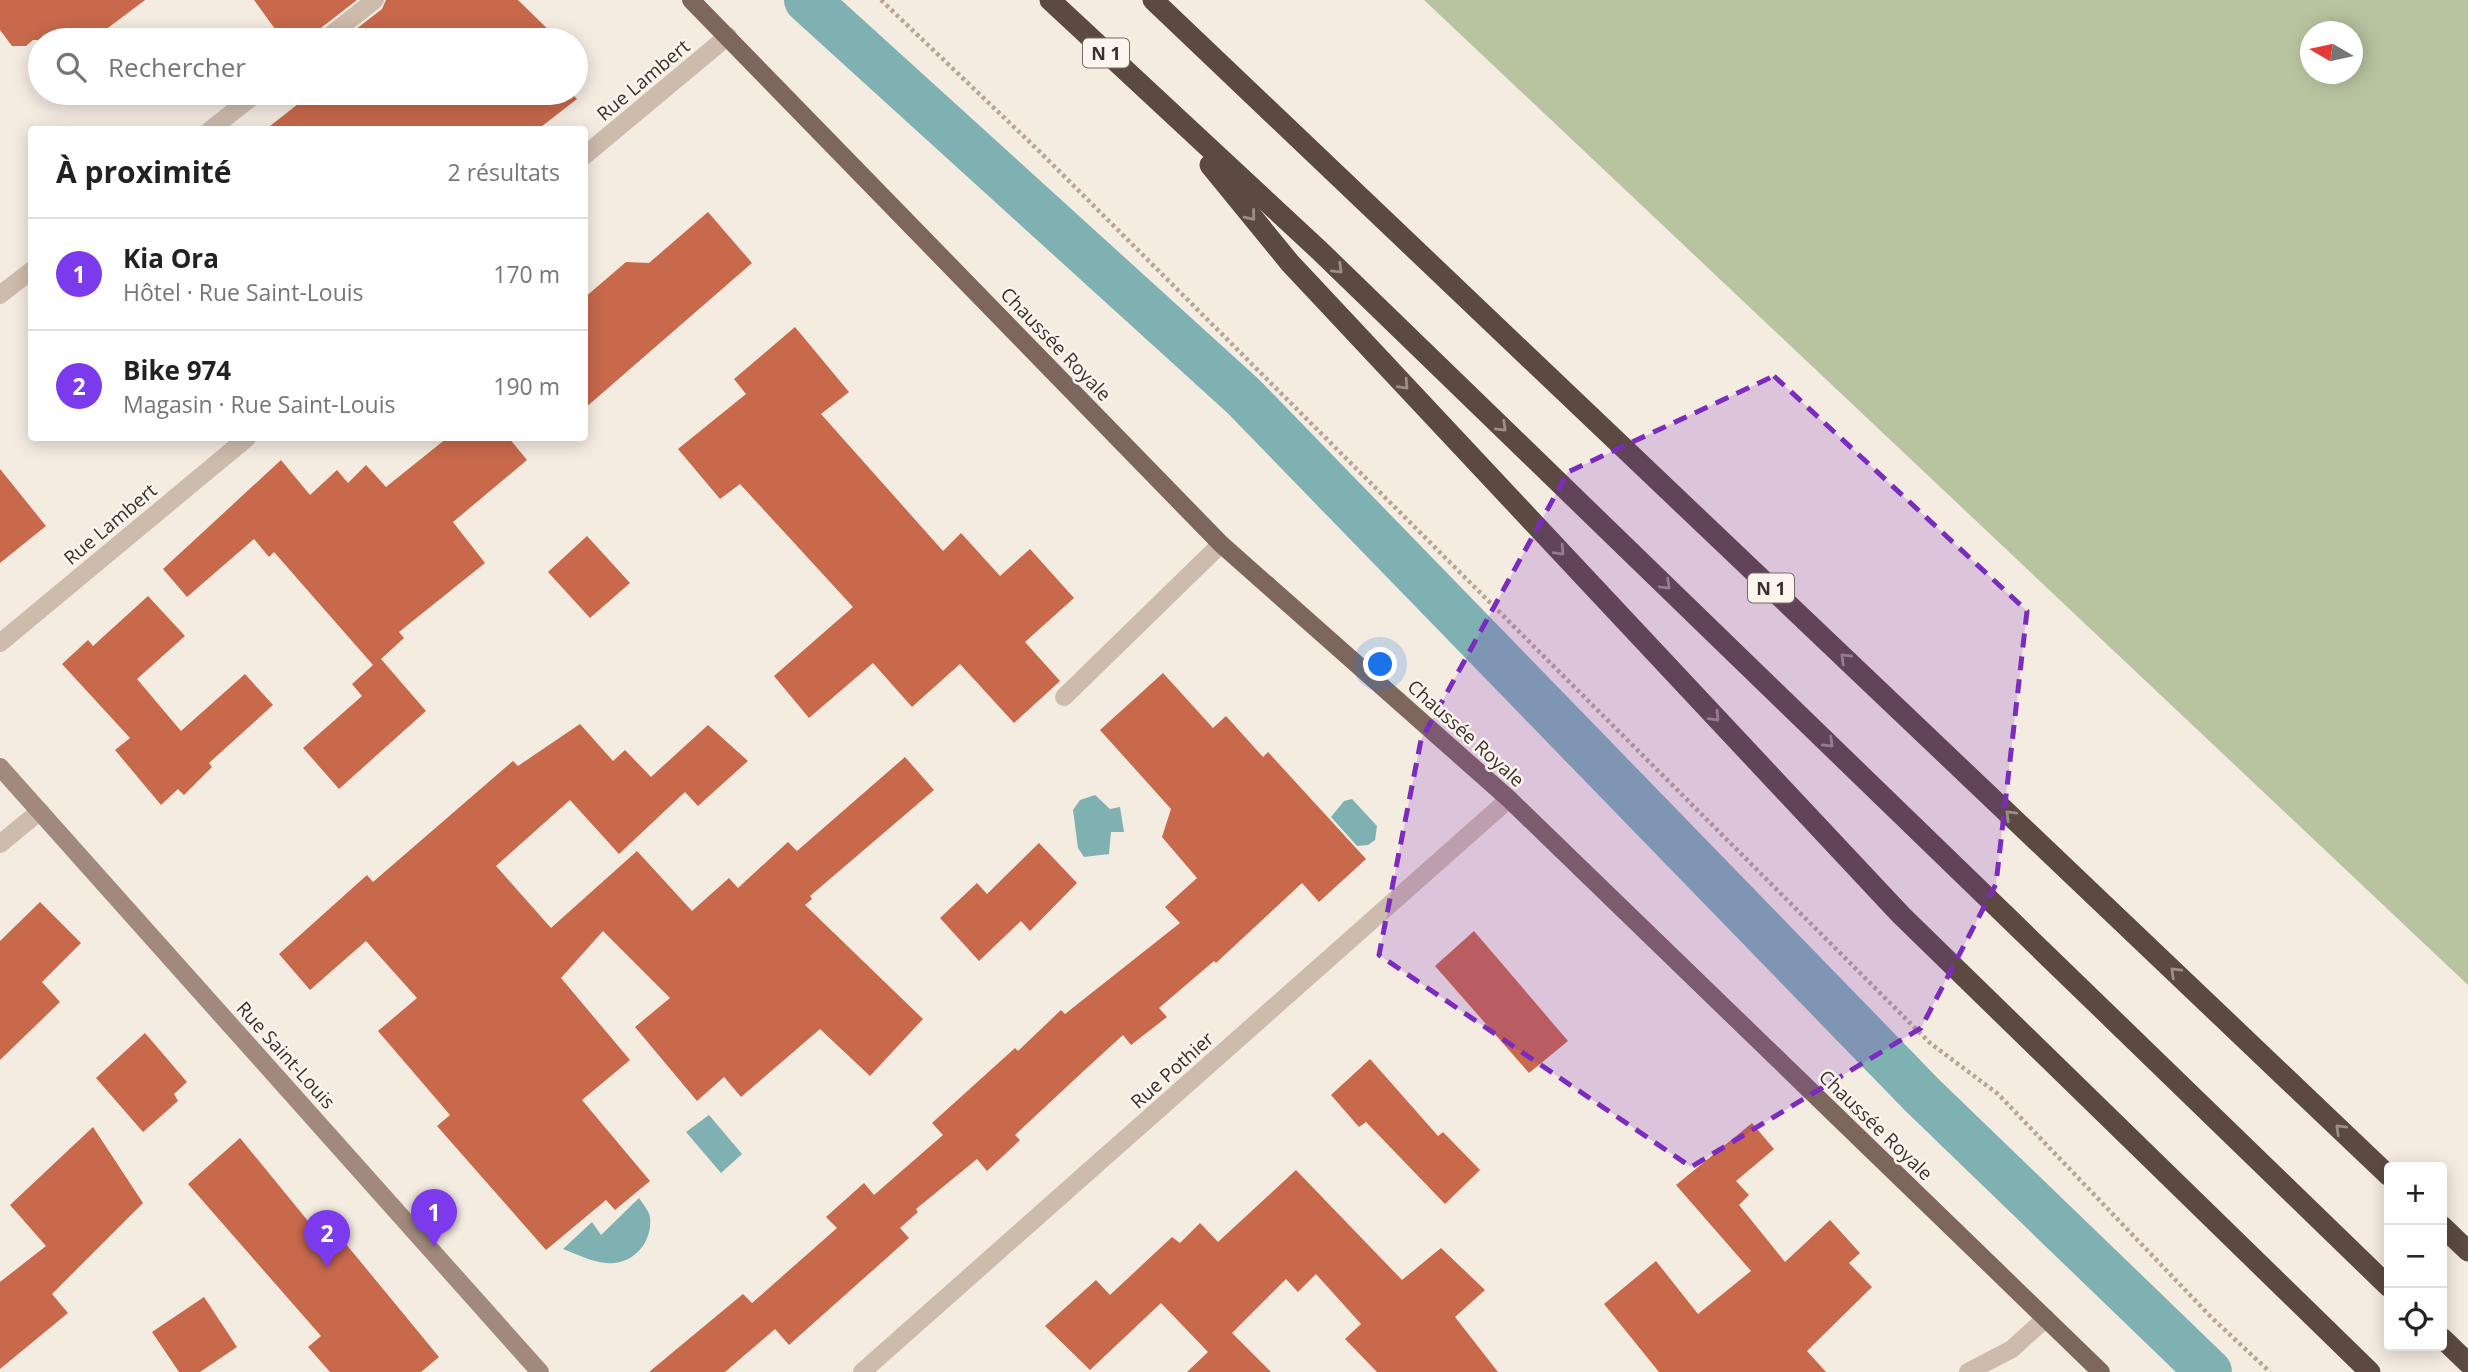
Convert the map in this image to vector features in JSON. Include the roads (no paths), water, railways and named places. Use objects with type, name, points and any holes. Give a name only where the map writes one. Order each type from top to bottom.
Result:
[{"type":"highway","name":"N 1","points":[[1050,0],[1331,262],[2384,1282]]},
{"type":"highway","name":"N 1","points":[[1153,0],[2384,1171]]},
{"type":"highway","points":[[1162,106],[1290,263],[1901,915],[2371,1372]]},
{"type":"highway","points":[[2447,1231],[2468,1251]]},
{"type":"highway","points":[[2447,1343],[2468,1363]]},
{"type":"main road","name":"Chaussée Royale","points":[[691,0],[1221,544],[1509,799],[2101,1372]]},
{"type":"street","points":[[339,28],[375,0]]},
{"type":"street","name":"Rue Lambert","points":[[588,153],[728,36]]},
{"type":"street","points":[[215,126],[242,105]]},
{"type":"street","points":[[0,295],[28,273]]},
{"type":"street","name":"Rue Lambert","points":[[0,643],[243,441]]},
{"type":"street","points":[[1064,697],[1221,544]]},
{"type":"street","name":"Rue Saint-Louis","points":[[0,767],[540,1372]]},
{"type":"street","name":"Rue Pothier","points":[[862,1372],[1509,799]]},
{"type":"street","points":[[0,844],[40,811]]},
{"type":"street","points":[[1968,1372],[2012,1349],[2046,1318]]},
{"type":"water","points":[[1095,795],[1110,809],[1120,807],[1124,832],[1111,832],[1109,854],[1084,857],[1078,848],[1073,810],[1080,800]]},
{"type":"water","points":[[1352,799],[1377,826],[1375,840],[1368,845],[1357,846],[1331,817],[1344,801]]},
{"type":"water","points":[[709,1115],[742,1154],[721,1173],[686,1132]]},
{"type":"water","points":[[639,1198],[649,1215],[650,1227],[644,1244],[632,1257],[606,1263],[563,1249],[592,1222],[601,1235]]},
{"type":"waterway","points":[[807,0],[1243,396],[1922,1095],[2209,1372]]},
{"type":"place","name":"Kia Ora","points":[[434,1247]]},
{"type":"place","name":"Bike 974","points":[[327,1268]]}]
